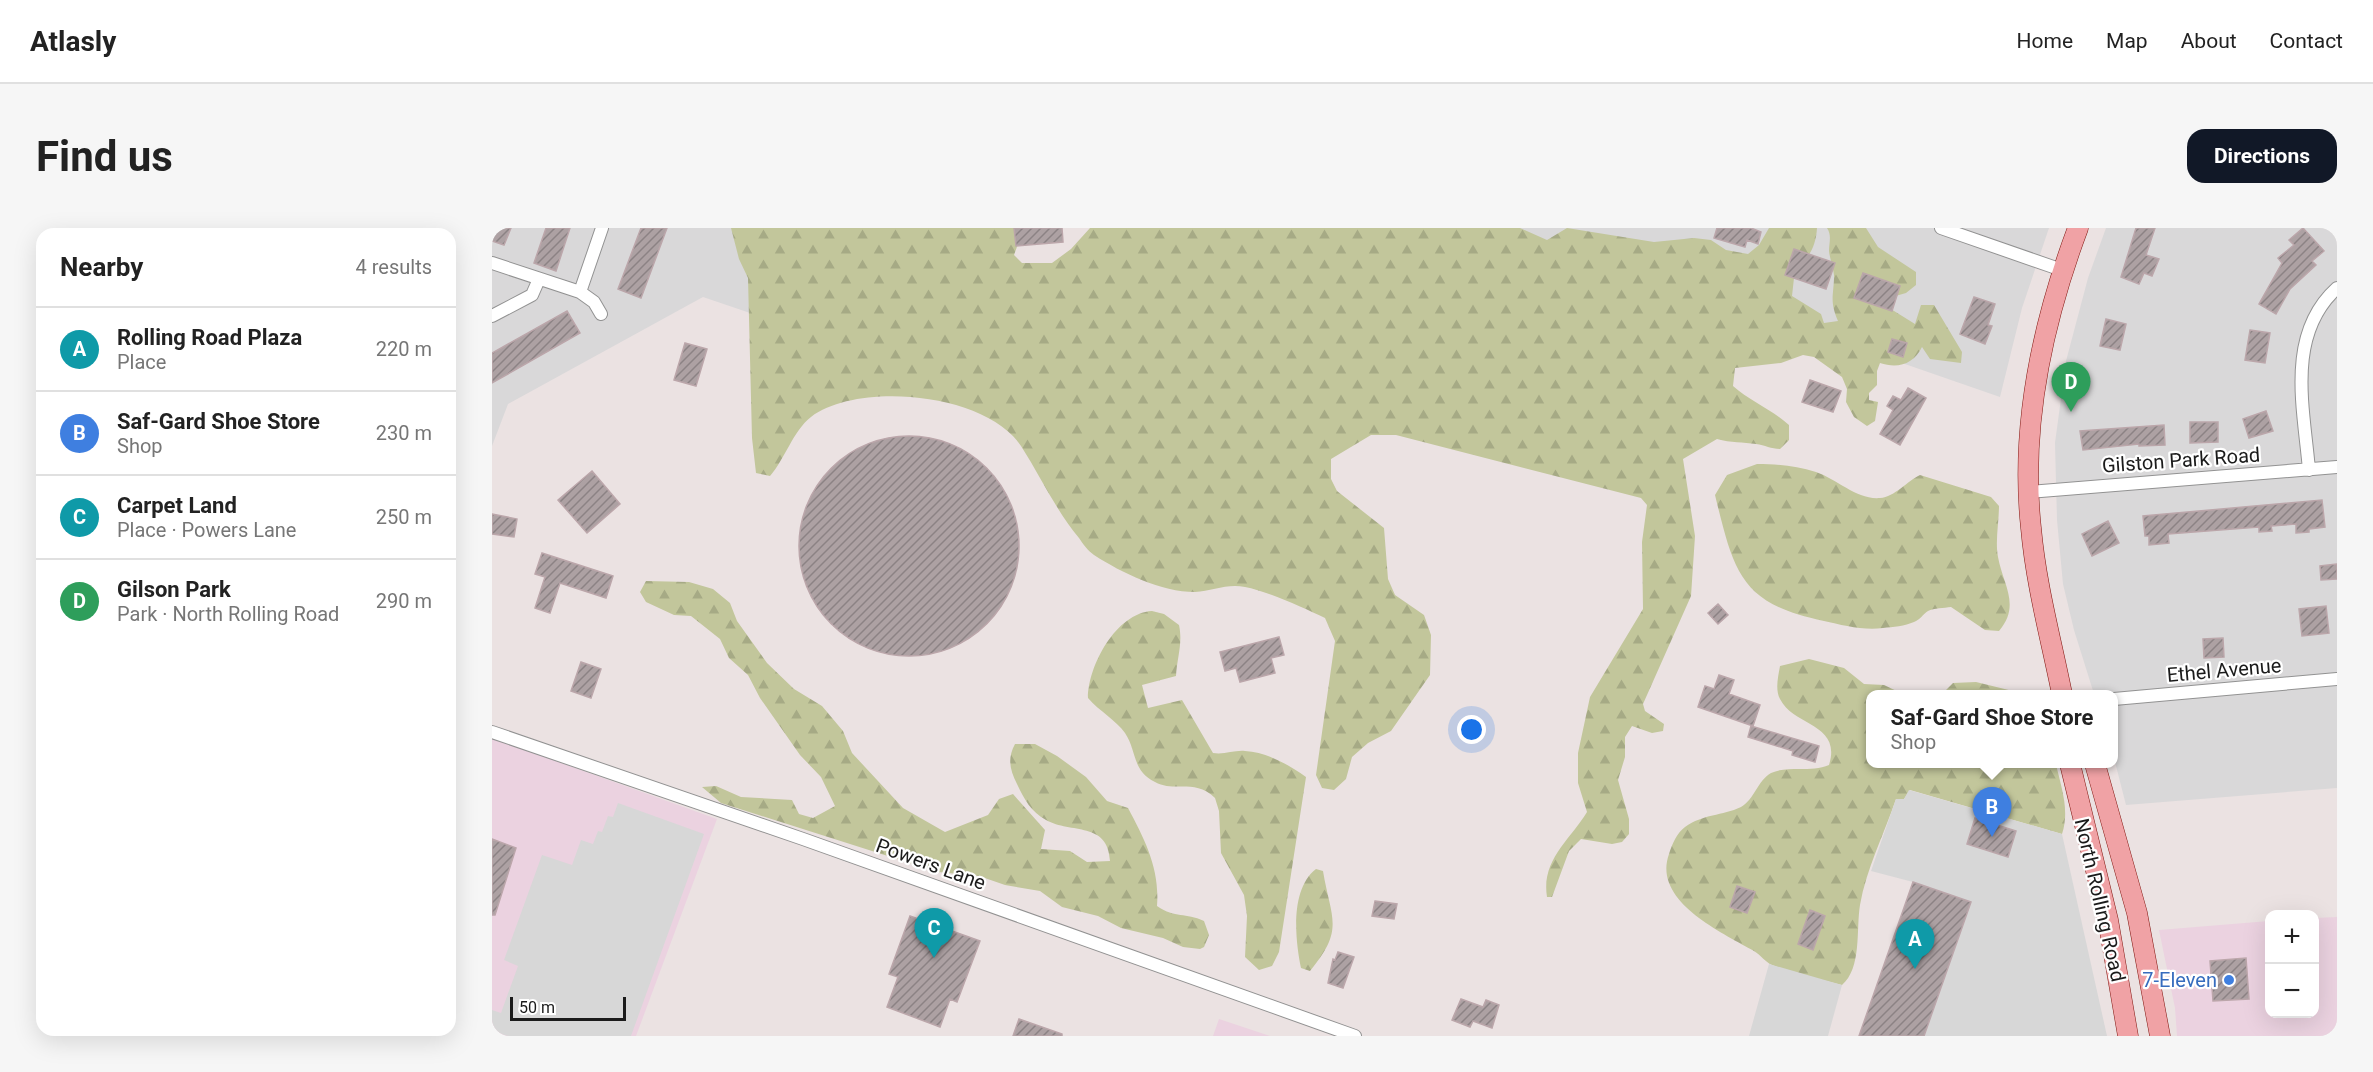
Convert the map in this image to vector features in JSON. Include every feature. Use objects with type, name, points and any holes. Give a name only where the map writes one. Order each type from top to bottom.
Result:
[{"type":"main road","points":[[2061,690],[2041,604],[2028,492],[2033,396],[2049,315],[2062,270],[2078,228]]},
{"type":"main road","name":"North Rolling Road","points":[[2071,768],[2108,920],[2128,1036]]},
{"type":"main road","name":"North Rolling Road","points":[[2096,768],[2137,913],[2160,1036]]},
{"type":"street","points":[[580,292],[602,228]]},
{"type":"street","points":[[1941,228],[2062,270]]},
{"type":"street","points":[[492,263],[580,292],[594,302],[601,314]]},
{"type":"street","points":[[492,316],[532,295],[539,279]]},
{"type":"street","points":[[2309,470],[2301,382],[2303,352],[2312,323],[2321,306],[2337,288]]},
{"type":"street","name":"Gilston Park Road","points":[[2028,492],[2337,467]]},
{"type":"street","name":"Ethel Avenue","points":[[2118,699],[2337,679]]},
{"type":"street","name":"Powers Lane","points":[[492,732],[803,839],[1355,1036]]},
{"type":"shaded area","points":[[492,228],[768,228],[753,314],[703,297],[508,404],[492,446]]},
{"type":"shaded area","points":[[1512,228],[2049,228],[2022,308],[2000,397]]},
{"type":"shaded area","points":[[2106,228],[2337,228],[2337,788],[2126,805],[2117,768],[2118,690],[2093,690],[2074,630],[2063,584],[2057,520],[2055,443],[2066,361],[2088,278]]},
{"type":"shaded area","points":[[492,738],[717,819],[636,1036],[492,1036]]},
{"type":"shaded area","points":[[1909,790],[2062,834],[2107,1036],[1924,1036],[1971,902],[1913,882],[1871,871],[1896,799],[1904,799]],"holes":[[[1975,818],[2016,831],[2008,857],[1967,843]]]},
{"type":"shaded area","points":[[618,803],[704,834],[631,1036],[507,1036],[492,1030],[492,1010],[501,1013],[518,966],[504,960],[542,855],[572,865],[581,840],[593,844],[598,831],[602,832],[608,816],[613,817]]},
{"type":"shaded area","points":[[2337,917],[2337,1036],[2177,1036],[2175,1008],[2159,930],[2265,921],[2265,1018],[2319,1018],[2319,918]]},
{"type":"shaded area","points":[[1769,964],[1842,985],[1828,1036],[1749,1036]]},
{"type":"shaded area","points":[[1219,1019],[1270,1036],[1213,1036]]},
{"type":"green space","points":[[731,228],[1029,228],[1022,233],[1014,255],[1022,263],[1052,263],[1071,249],[1090,228],[1520,228],[1547,240],[1567,228],[1654,242],[1694,238],[1711,240],[1726,250],[1748,254],[1759,245],[1769,228],[1817,228],[1811,252],[1795,269],[1792,296],[1821,314],[1824,323],[1838,321],[1833,304],[1834,276],[1827,228],[1866,228],[1878,247],[1916,272],[1916,285],[1906,293],[1878,301],[1915,324],[1921,305],[1934,305],[1962,352],[1961,363],[1930,359],[1922,347],[1915,358],[1905,364],[1880,363],[1877,371],[1877,385],[1869,393],[1869,400],[1878,402],[1875,421],[1867,426],[1854,417],[1846,402],[1847,389],[1842,377],[1814,357],[1803,355],[1781,363],[1735,368],[1733,386],[1789,425],[1789,440],[1780,449],[1717,439],[1683,459],[1695,536],[1691,596],[1643,704],[1645,711],[1664,724],[1663,731],[1652,733],[1632,726],[1625,737],[1625,757],[1618,780],[1629,819],[1629,834],[1622,842],[1612,844],[1581,839],[1569,851],[1552,897],[1547,897],[1548,872],[1553,861],[1587,812],[1578,783],[1578,753],[1590,697],[1643,609],[1642,542],[1647,505],[1641,498],[1396,435],[1371,435],[1331,459],[1331,479],[1337,491],[1384,528],[1388,579],[1395,595],[1424,615],[1431,635],[1430,675],[1391,731],[1368,743],[1352,757],[1346,779],[1334,790],[1322,788],[1316,775],[1335,641],[1325,618],[1254,589],[1232,586],[1195,592],[1169,589],[1129,575],[1105,562],[1090,552],[1070,527],[1021,446],[1004,428],[980,414],[952,404],[921,398],[889,396],[859,399],[832,406],[811,417],[805,423],[770,476],[756,473],[752,438],[748,278],[739,259]]},
{"type":"green space","points":[[1757,464],[1787,466],[1816,472],[1863,496],[1872,498],[1891,495],[1920,475],[1991,497],[1999,506],[1997,551],[2009,595],[2009,612],[2005,622],[1999,631],[1985,630],[1951,607],[1930,610],[1916,621],[1907,624],[1868,629],[1796,614],[1774,605],[1758,594],[1745,580],[1736,564],[1728,545],[1715,495],[1727,475]]},
{"type":"green space","points":[[646,581],[689,582],[713,589],[730,603],[737,621],[767,663],[794,689],[822,706],[843,731],[852,753],[903,808],[945,832],[988,815],[999,799],[1013,794],[1045,830],[1041,849],[1070,851],[1087,862],[1110,861],[1108,848],[1095,834],[1046,820],[1025,800],[1010,764],[1015,744],[1035,744],[1057,756],[1086,777],[1107,801],[1128,808],[1154,867],[1157,906],[1170,913],[1204,921],[1209,935],[1204,947],[1200,949],[1183,947],[1163,938],[1121,928],[1098,916],[1062,907],[1040,891],[1005,885],[979,876],[938,872],[721,803],[702,787],[716,786],[741,797],[792,800],[799,814],[813,818],[835,806],[821,777],[800,755],[760,698],[748,675],[729,658],[720,639],[691,616],[674,615],[646,602],[640,592]]},
{"type":"green space","points":[[1152,611],[1164,614],[1179,625],[1180,638],[1176,676],[1142,685],[1148,708],[1182,700],[1213,753],[1241,751],[1261,754],[1285,764],[1306,777],[1279,952],[1272,966],[1259,970],[1245,957],[1247,916],[1244,895],[1221,853],[1219,811],[1215,798],[1200,789],[1162,785],[1148,777],[1142,772],[1125,733],[1088,698],[1093,671],[1106,643],[1127,621],[1139,614]]},
{"type":"green space","points":[[1809,659],[1844,668],[1864,684],[1884,685],[1895,690],[1866,690],[1866,768],[2057,768],[2065,807],[2062,834],[1910,790],[1904,799],[1896,799],[1866,879],[1860,905],[1855,959],[1848,978],[1842,985],[1772,965],[1693,913],[1670,886],[1666,871],[1672,846],[1685,827],[1699,820],[1741,807],[1771,773],[1829,765],[1831,751],[1829,741],[1823,733],[1795,715],[1780,699],[1777,683],[1780,666]]},
{"type":"green space","points":[[1976,682],[2009,690],[1946,690],[1953,683]]},
{"type":"green space","points":[[1316,869],[1323,871],[1333,923],[1328,944],[1310,971],[1301,968],[1296,915],[1302,889]]},
{"type":"building","points":[[492,228],[511,228],[504,245],[492,241]]},
{"type":"building","points":[[546,228],[570,228],[556,271],[534,263]]},
{"type":"building","points":[[641,228],[667,228],[641,298],[618,289]]},
{"type":"building","points":[[1014,228],[1062,228],[1063,242],[1016,246]]},
{"type":"building","points":[[1717,228],[1751,228],[1761,232],[1758,244],[1747,240],[1745,247],[1714,238]]},
{"type":"building","points":[[2136,228],[2155,228],[2146,255],[2159,259],[2152,276],[2144,273],[2139,284],[2121,277]]},
{"type":"building","points":[[2303,228],[2324,251],[2312,261],[2316,265],[2290,289],[2276,314],[2259,304],[2282,263],[2278,258],[2294,245],[2289,240]]},
{"type":"building","points":[[1794,249],[1835,263],[1826,289],[1785,275]]},
{"type":"building","points":[[1863,273],[1900,286],[1892,311],[1854,298]]},
{"type":"building","points":[[1974,297],[1995,304],[1988,325],[1992,326],[1985,344],[1960,334]]},
{"type":"building","points":[[567,311],[580,333],[492,383],[492,353]]},
{"type":"building","points":[[2106,319],[2126,324],[2120,350],[2100,346]]},
{"type":"building","points":[[2250,330],[2270,333],[2265,363],[2245,360]]},
{"type":"building","points":[[1892,339],[1907,343],[1903,357],[1888,352]]},
{"type":"building","points":[[685,343],[707,349],[696,386],[674,380]]},
{"type":"building","points":[[1810,380],[1841,391],[1833,412],[1802,402]]},
{"type":"building","points":[[1908,388],[1926,398],[1900,445],[1880,434],[1893,410],[1887,406],[1893,396],[1901,400]]},
{"type":"building","points":[[2266,411],[2273,431],[2249,438],[2243,419]]},
{"type":"building","points":[[2190,422],[2218,422],[2218,442],[2190,443]]},
{"type":"building","points":[[2164,425],[2165,445],[2139,446],[2139,444],[2083,450],[2080,431]]},
{"type":"building","points":[[898,436],[920,436],[951,444],[970,454],[987,468],[1001,485],[1011,504],[1017,524],[1019,546],[1017,568],[1011,588],[1001,607],[987,624],[970,638],[941,652],[920,656],[898,656],[877,652],[857,643],[839,631],[824,616],[803,578],[799,557],[799,535],[803,514],[812,494],[824,476],[839,461],[877,440]]},
{"type":"building","points":[[592,471],[620,504],[587,533],[558,500]]},
{"type":"building","points":[[2322,500],[2325,527],[2309,529],[2309,532],[2296,533],[2296,524],[2271,526],[2272,531],[2259,532],[2259,527],[2168,534],[2169,543],[2149,545],[2149,536],[2145,536],[2143,516]]},
{"type":"building","points":[[492,514],[517,519],[514,537],[492,534]]},
{"type":"building","points":[[2108,521],[2119,543],[2092,556],[2082,534]]},
{"type":"building","points":[[542,553],[613,576],[606,598],[560,583],[550,613],[535,608],[545,577],[535,574]]},
{"type":"building","points":[[2337,564],[2337,579],[2321,580],[2320,566]]},
{"type":"building","points":[[1718,604],[1728,615],[1718,624],[1708,613]]},
{"type":"building","points":[[2326,606],[2329,633],[2302,636],[2299,609]]},
{"type":"building","points":[[1279,637],[1284,655],[1271,658],[1275,673],[1240,682],[1236,668],[1225,671],[1220,652]]},
{"type":"building","points":[[2223,638],[2224,657],[2204,658],[2203,639]]},
{"type":"building","points":[[581,662],[601,669],[591,698],[571,691]]},
{"type":"building","points":[[1719,675],[1734,680],[1729,694],[1760,705],[1753,726],[1698,707],[1705,686],[1714,689]]},
{"type":"building","points":[[1751,726],[1819,746],[1815,762],[1792,755],[1793,751],[1748,737]]},
{"type":"building","points":[[1975,818],[2016,831],[2008,857],[1967,844]]},
{"type":"building","points":[[492,839],[516,848],[495,915],[492,915]]},
{"type":"building","points":[[1913,882],[1971,902],[1924,1036],[1859,1036]]},
{"type":"building","points":[[1737,886],[1755,892],[1747,913],[1730,907]]},
{"type":"building","points":[[1375,901],[1397,904],[1394,919],[1372,916]]},
{"type":"building","points":[[1810,910],[1825,916],[1813,950],[1798,944]]},
{"type":"building","points":[[910,916],[980,941],[957,1002],[950,999],[940,1027],[887,1007],[898,977],[889,974]]},
{"type":"building","points":[[1338,952],[1354,957],[1343,988],[1328,983],[1333,959],[1335,960]]},
{"type":"building","name":"7-Eleven","points":[[2246,958],[2249,999],[2213,1001],[2210,961]]},
{"type":"building","points":[[1461,999],[1483,1007],[1486,1000],[1499,1005],[1492,1028],[1473,1021],[1470,1027],[1452,1020]]},
{"type":"building","points":[[1019,1019],[1062,1034],[1062,1036],[1013,1036]]},
{"type":"place","name":"Gilson Park","points":[[2071,412]]},
{"type":"place","name":"Saf-Gard Shoe Store","points":[[1992,837]]},
{"type":"place","name":"Carpet Land","points":[[934,958]]},
{"type":"place","name":"Rolling Road Plaza","points":[[1915,969]]},
{"type":"place","name":"7-Eleven","points":[[2229,980]]}]
